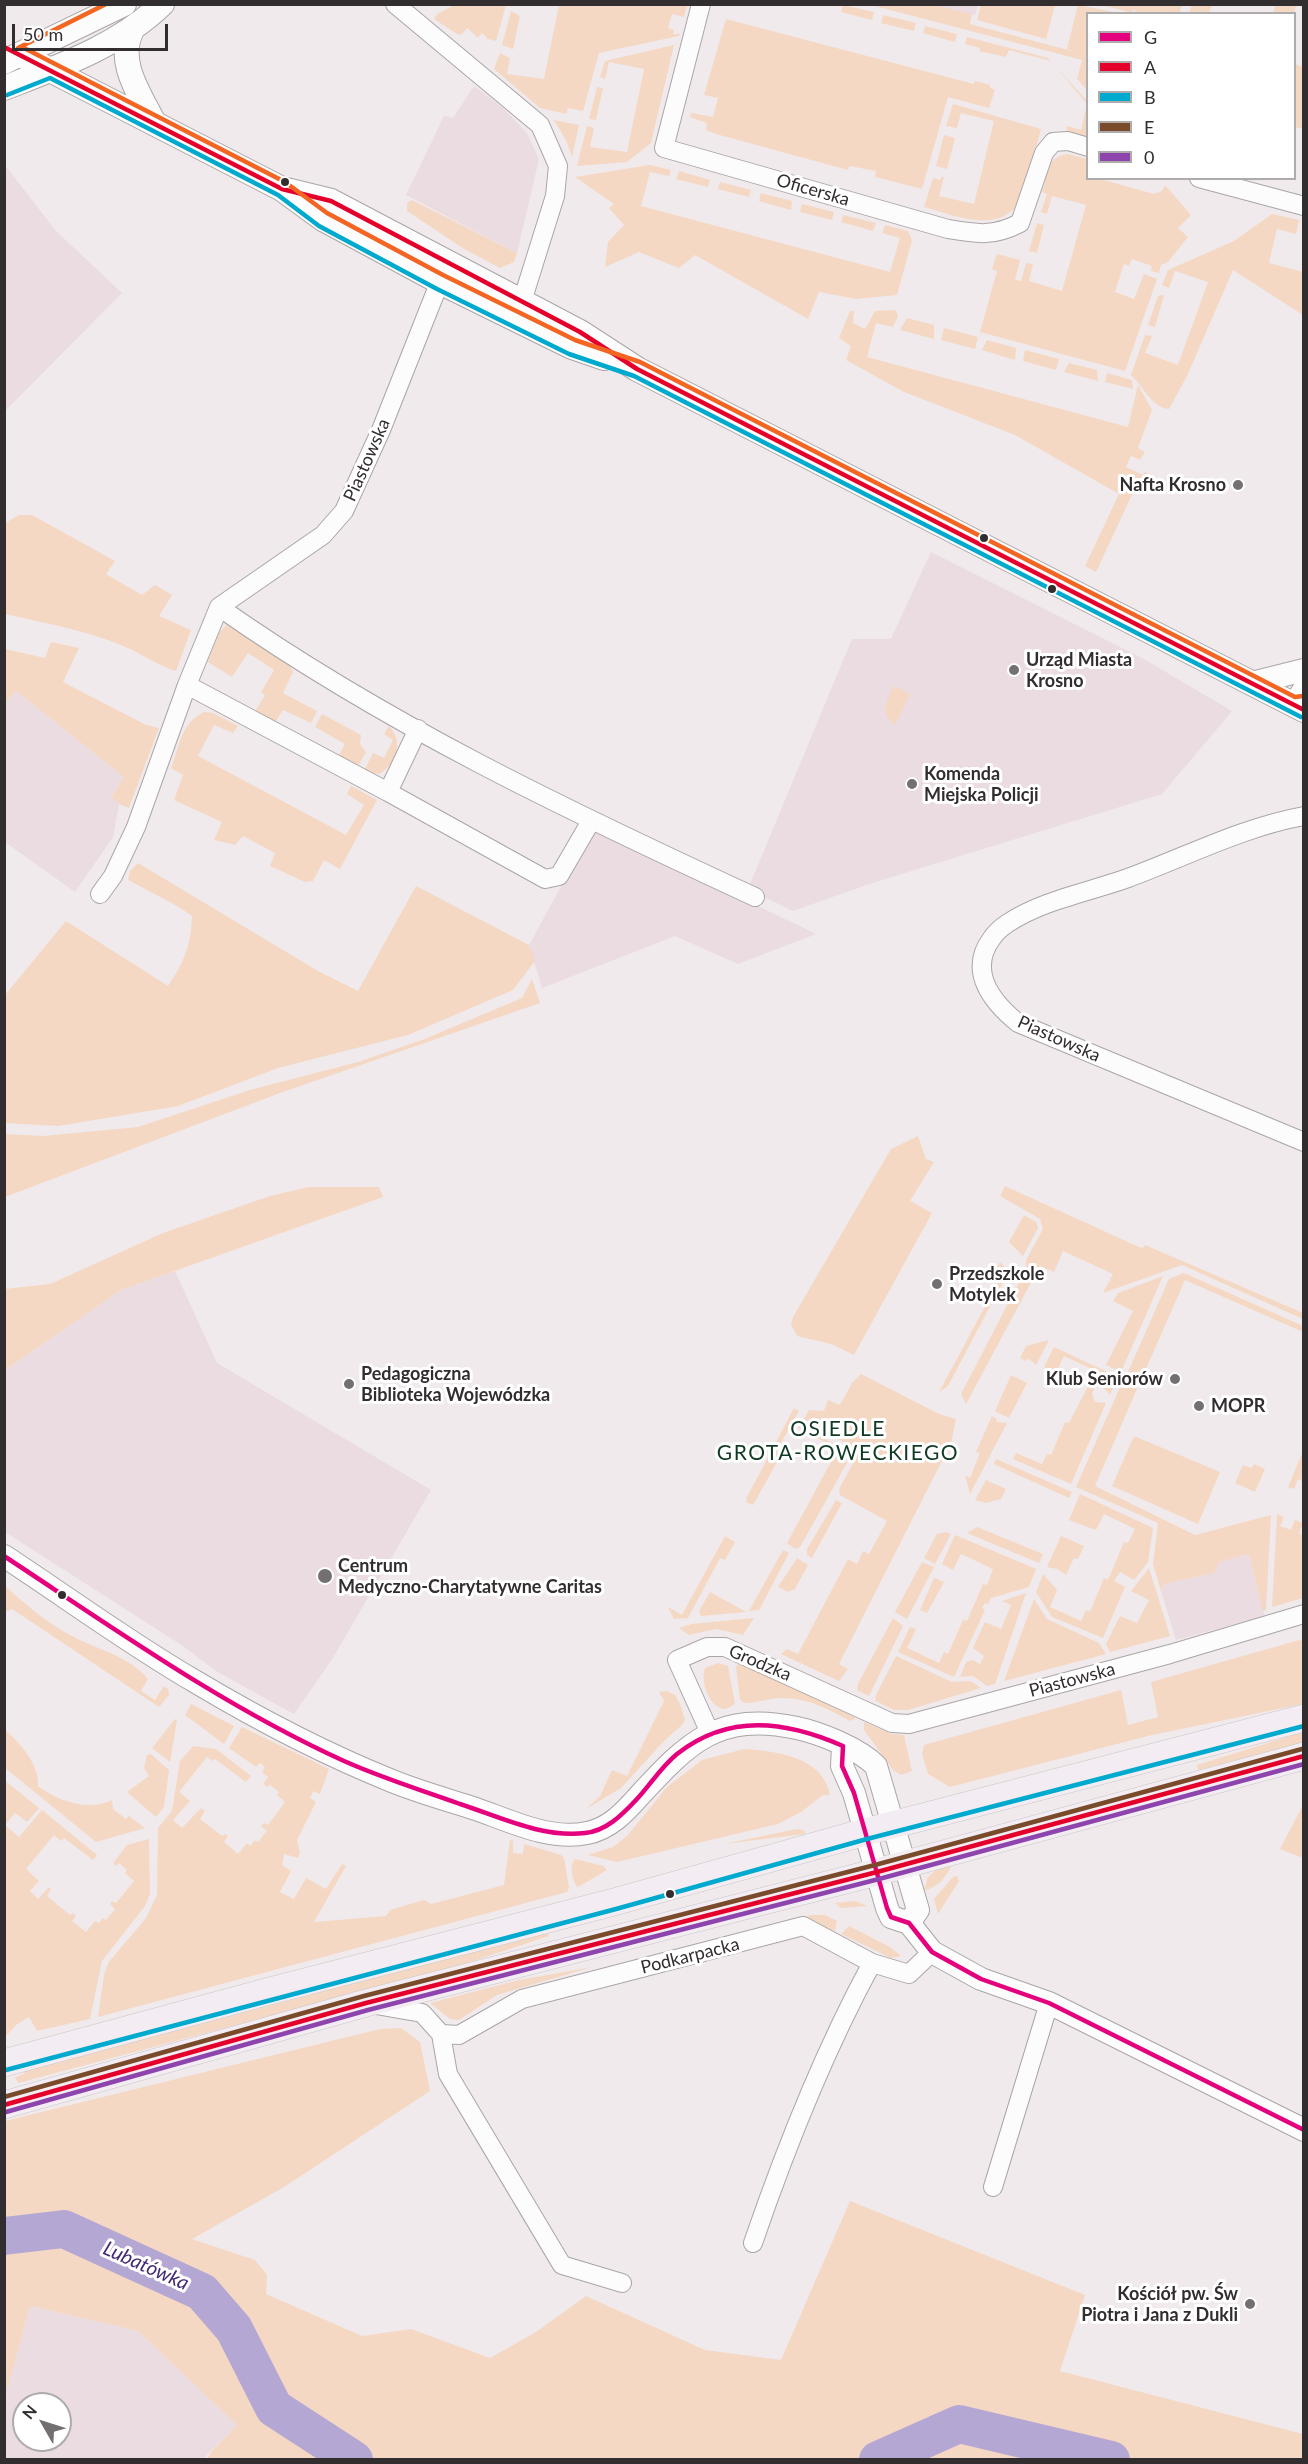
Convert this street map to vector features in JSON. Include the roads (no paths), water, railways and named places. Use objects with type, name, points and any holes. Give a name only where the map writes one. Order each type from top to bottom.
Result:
[{"type":"main road","points":[[10,55],[124,4]]},
{"type":"main road","points":[[4,88],[50,70],[133,28],[162,4]]},
{"type":"main road","points":[[133,28],[125,49],[127,63],[154,123]]},
{"type":"main road","points":[[10,55],[50,70],[282,189],[331,201],[444,271],[520,310],[580,332],[637,369],[1252,683],[1301,702]]},
{"type":"main road","points":[[7,2062],[595,1907],[894,1824],[1304,1718]]},
{"type":"main road","name":"Podkarpacka","points":[[4,2105],[366,2003],[877,1872],[1304,1756]]},
{"type":"street","points":[[395,4],[540,125],[558,166],[555,196],[520,310]]},
{"type":"street","name":"Oficerska","points":[[701,4],[664,148],[948,229],[976,234],[1000,233],[1020,223],[1044,153],[1053,142],[1068,141],[1086,146]]},
{"type":"street","points":[[1206,180],[1304,206]]},
{"type":"street","name":"Piastowska","points":[[219,607],[323,535],[344,511],[358,485],[444,271]]},
{"type":"street","points":[[100,894],[113,876],[136,827],[187,685],[219,607],[284,653],[418,729],[591,821],[755,897]]},
{"type":"street","points":[[1252,683],[1304,670]]},
{"type":"street","points":[[187,685],[388,792],[544,879],[559,876],[591,821]]},
{"type":"street","points":[[388,792],[418,729]]},
{"type":"street","name":"Piastowska","points":[[1304,816],[1241,835],[1008,922],[989,941],[984,954],[983,976],[987,992],[998,1007],[1018,1023],[1304,1142]]},
{"type":"street","points":[[4,1556],[194,1681],[332,1754],[393,1781],[532,1828],[564,1834],[587,1833],[606,1826],[626,1811],[677,1754],[710,1733],[744,1723],[779,1724],[811,1731],[865,1754],[876,1766],[918,1910],[909,1923]]},
{"type":"street","name":"Piastowska","points":[[842,1700],[892,1723],[909,1724],[1160,1657],[1304,1614]]},
{"type":"street","name":"Grodzka","points":[[710,1733],[677,1660],[707,1647],[725,1647],[842,1700]]},
{"type":"street","points":[[843,1746],[842,1766],[854,1793],[891,1917],[909,1923],[932,1952],[981,1979],[1049,2003],[1304,2130]]},
{"type":"street","name":"Podkarpacka","points":[[441,2034],[459,2035],[522,1999],[803,1926],[872,1963],[909,1974],[932,1952]]},
{"type":"street","points":[[753,2243],[775,2179],[836,2028],[872,1963]]},
{"type":"street","points":[[366,2003],[422,2013],[441,2034],[448,2074],[562,2265],[622,2283]]},
{"type":"street","points":[[993,2187],[1049,2003]]},
{"type":"waterway","name":"Lubatówka","points":[[4,2236],[64,2229],[202,2292],[234,2329],[274,2408],[354,2460]]},
{"type":"waterway","name":"Lubatówka","points":[[878,2460],[959,2424],[1111,2460]]},
{"type":"place","name":"Nafta Krosno","points":[[1238,485]]},
{"type":"place","name":"Urząd Miasta Krosno","points":[[1014,670]]},
{"type":"place","name":"Komenda Miejska Policji","points":[[912,784]]},
{"type":"place","name":"Przedszkole Motylek","points":[[937,1284]]},
{"type":"place","name":"Klub Seniorów","points":[[1175,1379]]},
{"type":"place","name":"Pedagogiczna Biblioteka Wojewódzka","points":[[349,1384]]},
{"type":"place","name":"MOPR","points":[[1199,1406]]},
{"type":"place","name":"Centrum Medyczno-Charytatywne Caritas","points":[[325,1576]]},
{"type":"place","name":"Kościół pw. Św Piotra i Jana z Dukli","points":[[1250,2304]]},
{"type":"district","name":"OSIEDLE GROTA-ROWECKIEGO","points":[[838,1441]]}]
